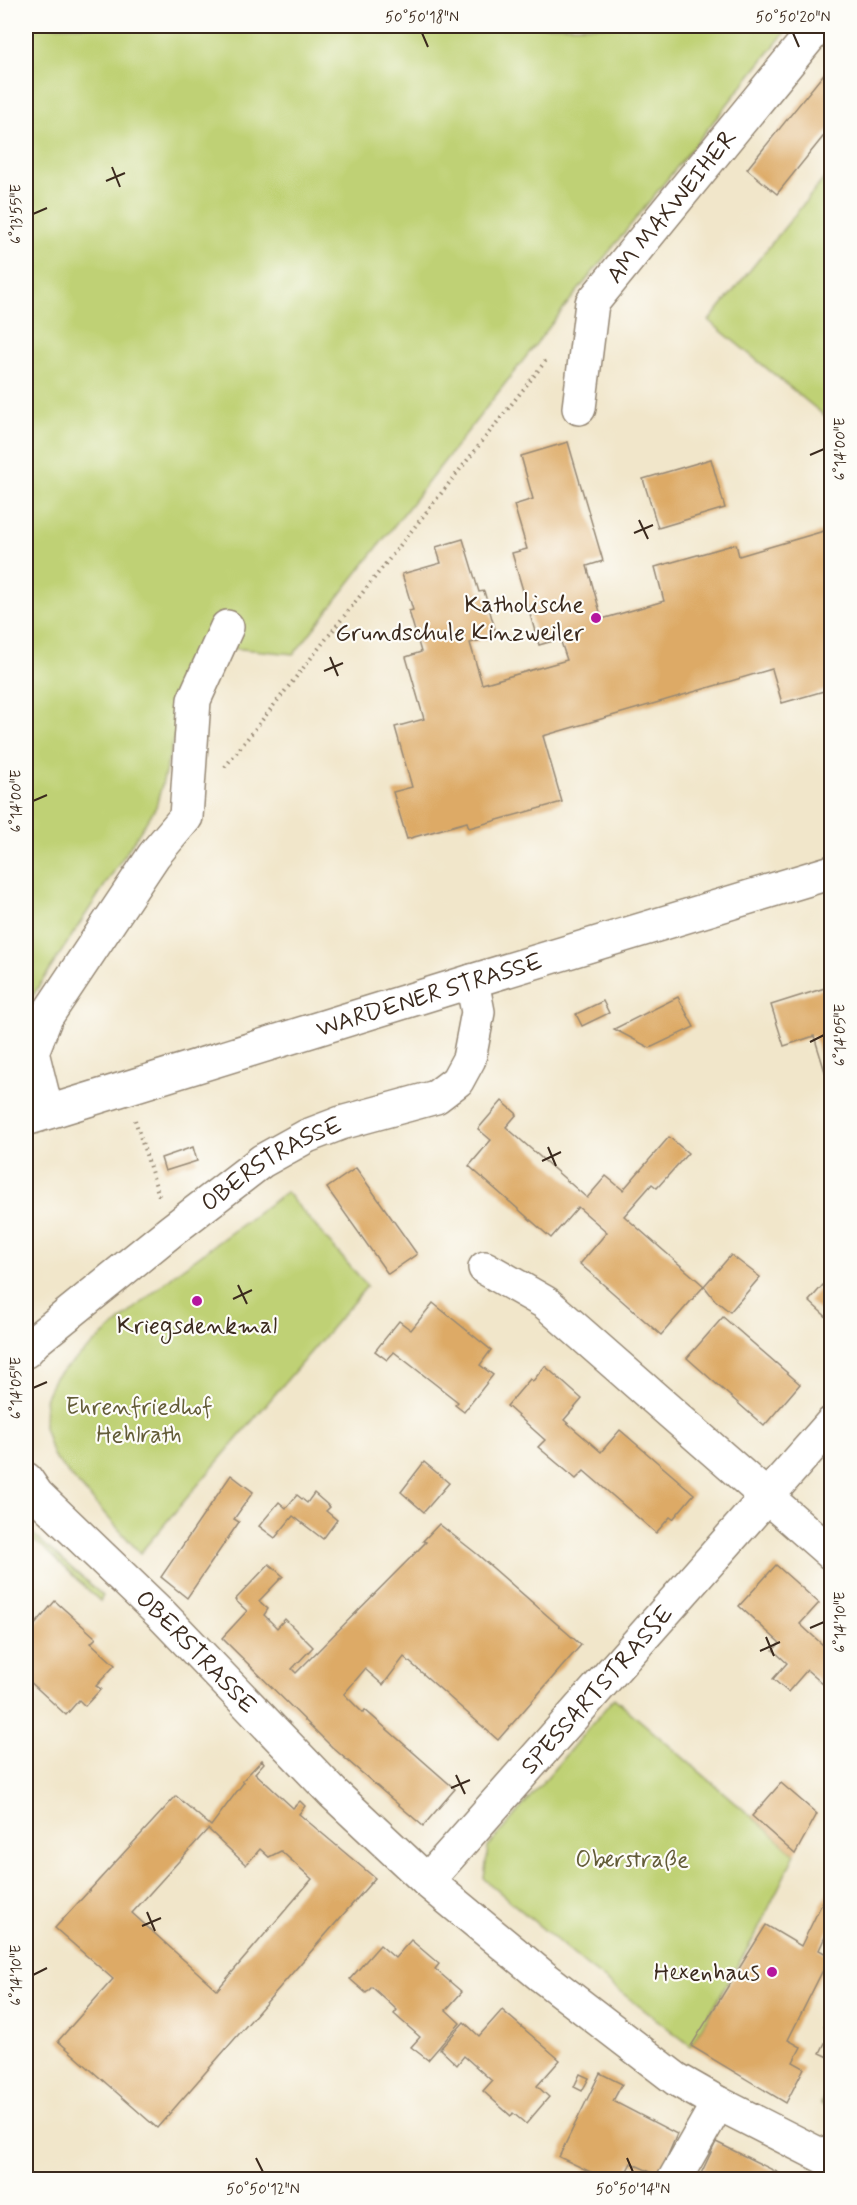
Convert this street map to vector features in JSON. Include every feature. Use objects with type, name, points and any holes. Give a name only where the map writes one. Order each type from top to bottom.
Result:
[{"type":"street","name":"AM MAXWEIHER","points":[[579,408],[592,303],[818,26]]},
{"type":"street","points":[[36,1116],[33,1052],[46,1017],[154,855],[186,817],[194,700],[227,627]]},
{"type":"street","name":"WARDENER STRASSE","points":[[36,1116],[831,872]]},
{"type":"street","name":"OBERSTRASSE","points":[[26,1351],[35,1341],[171,1231],[262,1161],[307,1136],[376,1112],[436,1097],[457,1081],[468,1059],[478,1012],[472,981]]},
{"type":"street","points":[[485,1268],[546,1303],[831,1554]]},
{"type":"street","name":"SPESSARTSTRASSE","points":[[427,1881],[831,1423]]},
{"type":"street","name":"OBERSTRASSE","points":[[26,1479],[37,1495],[162,1616],[333,1792],[427,1881],[542,1976],[676,2079],[831,2162]]},
{"type":"street","points":[[674,2180],[718,2103]]},
{"type":"path","points":[[223,770],[555,349]]},
{"type":"path","points":[[135,1120],[146,1155]]},
{"type":"green space","points":[[26,26],[790,26],[568,303],[294,654],[199,645],[156,807],[26,1006]]},
{"type":"green space","points":[[831,170],[831,421],[709,321]]},
{"type":"green space","name":"Ehrenfriedhof Hehlrath","points":[[286,1192],[367,1286],[140,1553],[53,1456],[44,1427],[45,1399],[55,1377],[176,1273]]},
{"type":"green space","points":[[26,1528],[103,1596],[100,1601],[43,1547],[26,1536]]},
{"type":"green space","name":"Oberstraße","points":[[614,1698],[795,1854],[756,1934],[691,2046],[587,1966],[484,1879],[488,1847]]},
{"type":"green space","points":[[831,2083],[831,2110],[821,2104]]},
{"type":"building","points":[[831,65],[831,127],[777,194],[747,169]]},
{"type":"building","points":[[568,442],[603,561],[587,566],[602,619],[664,601],[655,567],[736,544],[739,556],[824,531],[829,549],[831,548],[831,689],[782,703],[772,669],[543,736],[562,802],[469,828],[467,822],[407,839],[393,792],[412,787],[395,727],[424,719],[406,657],[421,652],[409,611],[413,610],[402,574],[441,563],[436,547],[463,539],[479,592],[484,591],[497,636],[470,643],[482,684],[567,660],[560,639],[539,645],[512,553],[527,549],[514,505],[533,499],[521,456]]},
{"type":"building","points":[[711,459],[725,508],[658,528],[643,479]]},
{"type":"building","points":[[825,988],[827,992],[831,991],[831,1077],[827,1078],[814,1036],[784,1046],[771,1005]]},
{"type":"building","points":[[678,997],[694,1027],[650,1048],[614,1029]]},
{"type":"building","points":[[603,1001],[609,1013],[582,1026],[576,1014]]},
{"type":"building","points":[[502,1101],[517,1114],[506,1127],[587,1198],[606,1176],[623,1190],[669,1137],[688,1153],[657,1188],[652,1184],[624,1216],[704,1286],[661,1335],[580,1264],[607,1232],[578,1207],[551,1238],[469,1166],[491,1140],[478,1129]]},
{"type":"building","points":[[193,1147],[197,1161],[165,1171],[161,1158]]},
{"type":"building","points":[[356,1168],[417,1254],[388,1274],[327,1188]]},
{"type":"building","points":[[731,1255],[760,1277],[730,1312],[715,1300],[704,1286]]},
{"type":"building","points":[[831,1276],[831,1321],[809,1301]]},
{"type":"building","points":[[433,1303],[491,1350],[480,1365],[493,1375],[464,1412],[455,1405],[458,1402],[394,1352],[387,1360],[375,1351],[399,1321],[411,1330]]},
{"type":"building","points":[[723,1317],[800,1384],[764,1426],[687,1358]]},
{"type":"building","points":[[545,1366],[582,1399],[564,1420],[601,1452],[620,1430],[694,1494],[673,1519],[670,1517],[656,1533],[584,1471],[576,1479],[538,1447],[545,1440],[507,1406],[530,1379],[533,1381]]},
{"type":"building","points":[[424,1462],[449,1483],[424,1512],[401,1492]]},
{"type":"building","points":[[231,1475],[253,1492],[234,1519],[239,1522],[187,1598],[161,1577]]},
{"type":"building","points":[[314,1493],[330,1507],[326,1511],[337,1520],[323,1539],[293,1516],[275,1538],[259,1526],[279,1502],[286,1508],[297,1495],[307,1503]]},
{"type":"building","points":[[439,1524],[477,1554],[581,1645],[498,1740],[404,1657],[383,1685],[365,1669],[344,1694],[363,1713],[365,1710],[455,1789],[423,1826],[332,1747],[222,1638],[247,1611],[235,1600],[269,1564],[283,1576],[259,1601],[268,1609],[264,1615],[277,1628],[285,1619],[313,1647],[292,1669],[296,1673],[426,1542],[423,1541]]},
{"type":"building","points":[[776,1565],[819,1603],[800,1624],[824,1646],[831,1637],[831,1691],[807,1670],[788,1692],[773,1679],[787,1663],[773,1650],[780,1643],[739,1606]]},
{"type":"building","points":[[55,1601],[96,1638],[91,1643],[115,1665],[96,1686],[101,1689],[85,1706],[79,1700],[66,1715],[26,1678],[26,1625],[28,1623],[33,1627]]},
{"type":"building","points":[[262,1760],[264,1763],[255,1773],[293,1808],[300,1801],[305,1806],[299,1814],[375,1878],[157,2128],[58,2041],[113,1979],[55,1928],[176,1796],[211,1826],[244,1782],[242,1781]],"holes":[[[208,1829],[246,1865],[260,1849],[269,1857],[281,1851],[312,1879],[217,1990],[132,1913]]]},
{"type":"building","points":[[781,1783],[817,1814],[795,1854],[752,1816]]},
{"type":"building","name":"Hexenhaus","points":[[831,1885],[831,1924],[819,1950],[830,1956],[788,2040],[801,2047],[793,2062],[804,2068],[786,2103],[691,2046],[766,1925],[801,1946]]},
{"type":"building","points":[[411,1940],[439,1964],[435,1969],[462,1992],[446,2010],[460,2023],[428,2060],[411,2047],[420,2037],[394,2014],[397,2010],[372,1987],[366,1993],[350,1979],[380,1945],[395,1958]]},
{"type":"building","points":[[502,2010],[560,2060],[537,2086],[549,2097],[526,2124],[513,2113],[511,2116],[483,2091],[492,2081],[464,2056],[457,2065],[440,2049],[464,2022],[479,2036]]},
{"type":"building","points":[[831,2012],[831,2031],[824,2027]]},
{"type":"building","points":[[831,2031],[831,2058],[820,2053]]},
{"type":"building","points":[[600,2073],[622,2084],[613,2101],[677,2134],[659,2176],[631,2163],[622,2180],[594,2180],[597,2175],[559,2157]]},
{"type":"building","points":[[580,2074],[589,2078],[582,2091],[574,2087]]},
{"type":"building","points":[[716,2142],[793,2180],[735,2180],[727,2175],[725,2180],[698,2180]]},
{"type":"place","name":"Katholische Grundschule Kinzweiler","points":[[596,618]]},
{"type":"place","name":"Kriegsdenkmal","points":[[197,1301]]},
{"type":"place","name":"Hexenhaus","points":[[772,1972]]}]
